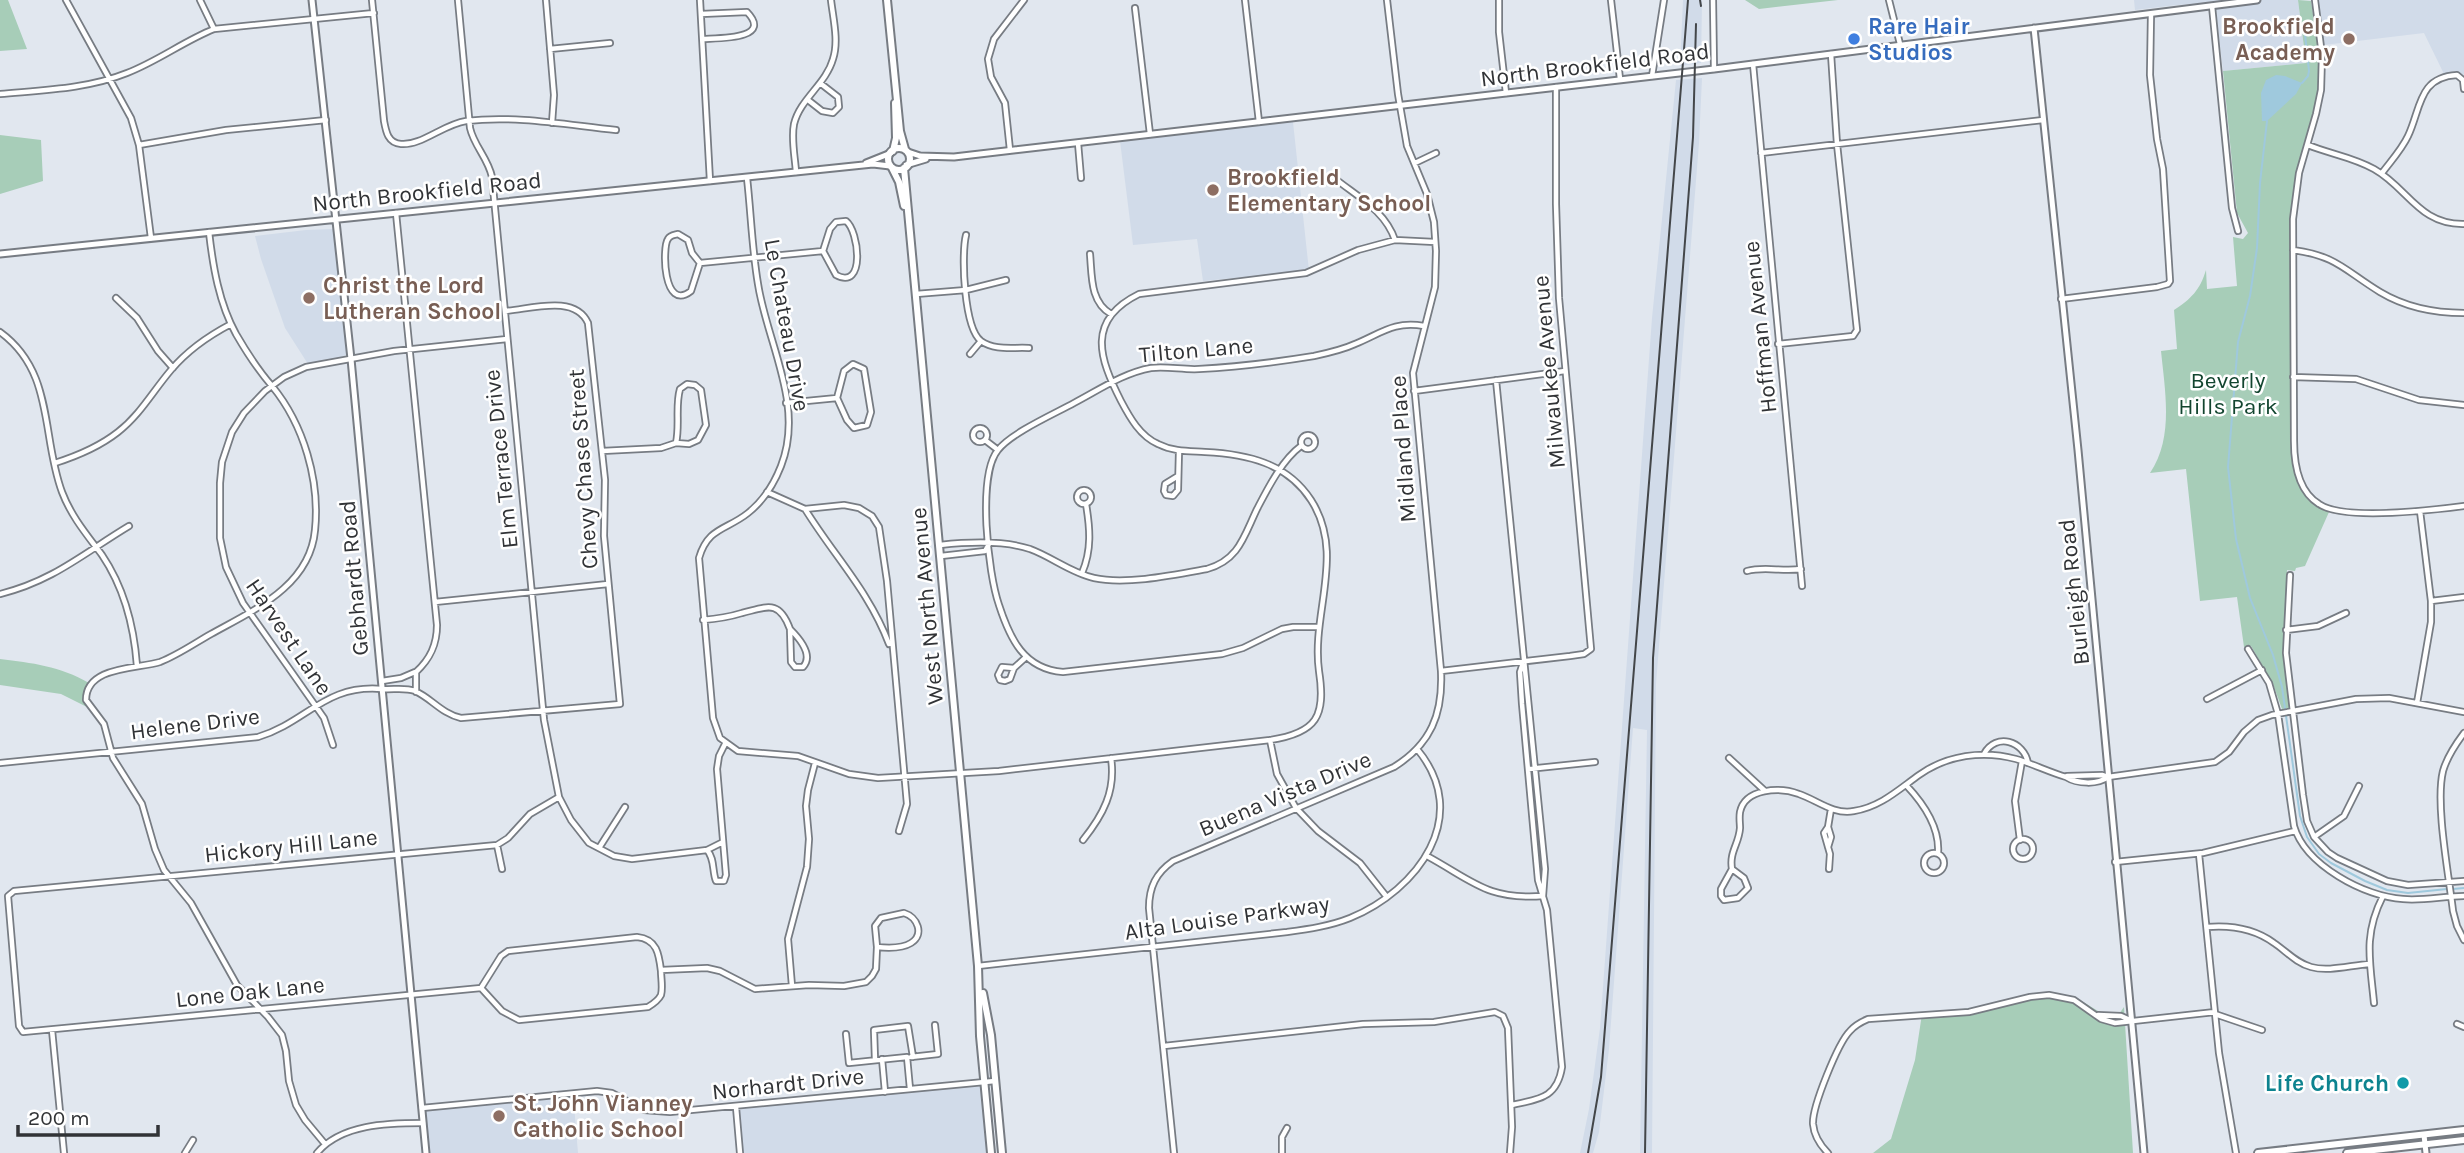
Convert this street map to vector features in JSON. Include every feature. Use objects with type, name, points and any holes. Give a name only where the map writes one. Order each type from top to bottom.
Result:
[{"type":"main road","points":[[887,0],[900,131],[907,150]]},
{"type":"main road","points":[[896,80],[895,140],[888,159],[891,167],[905,167]]},
{"type":"main road","points":[[892,152],[898,148],[907,150]]},
{"type":"main road","name":"West North Avenue","points":[[907,150],[905,167],[910,235],[979,970],[980,1036],[991,1153]]},
{"type":"main road","name":"West North Avenue","points":[[891,167],[901,188],[910,235]]},
{"type":"main road","name":"West North Avenue","points":[[979,970],[991,1035],[1002,1153]]},
{"type":"main road","points":[[2258,1153],[2287,1152],[2464,1130]]},
{"type":"main road","points":[[2347,1153],[2464,1140]]},
{"type":"street","points":[[66,0],[131,118],[139,145],[151,238]]},
{"type":"street","points":[[200,0],[214,29]]},
{"type":"street","name":"Gebhardt Road","points":[[312,0],[351,359],[426,1153]]},
{"type":"street","points":[[372,0],[388,138],[400,144],[418,141],[443,127],[470,121],[517,120],[616,130]]},
{"type":"street","name":"Elm Terrace Drive","points":[[458,0],[473,138],[491,171],[543,711],[559,797]]},
{"type":"street","points":[[546,0],[554,95],[552,123]]},
{"type":"street","points":[[700,0],[710,181]]},
{"type":"street","points":[[796,173],[793,126],[799,111],[833,62],[835,52],[831,0]]},
{"type":"street","points":[[1010,150],[1005,103],[991,77],[988,59],[994,39],[1024,0]]},
{"type":"street","points":[[1245,0],[1259,122]]},
{"type":"street","name":"Midland Place","points":[[1387,0],[1407,145],[1427,194],[1434,222],[1437,267],[1435,287],[1413,368],[1441,671]]},
{"type":"street","points":[[1499,0],[1499,32],[1506,93]]},
{"type":"street","points":[[1611,0],[1620,79]]},
{"type":"street","points":[[1652,75],[1664,0]]},
{"type":"street","points":[[1713,0],[1714,69]]},
{"type":"street","points":[[1889,0],[1900,44]]},
{"type":"street","name":"North Brookfield Road","points":[[907,150],[915,156],[954,158],[1714,69],[2258,0]]},
{"type":"street","points":[[2315,0],[2322,78],[2319,103],[2294,199],[2293,401],[2296,469],[2312,498],[2323,507],[2340,511],[2420,511],[2464,506]]},
{"type":"street","points":[[2212,6],[2232,208],[2238,231]]},
{"type":"street","points":[[1135,8],[1150,134]]},
{"type":"street","points":[[701,14],[747,12],[752,17],[753,25],[750,32],[743,36],[703,39]]},
{"type":"street","points":[[0,94],[68,87],[111,79],[214,29],[374,13]]},
{"type":"street","points":[[2061,299],[2157,287],[2170,281],[2163,169],[2151,88],[2151,14]]},
{"type":"street","name":"Burleigh Road","points":[[2034,28],[2144,1153]]},
{"type":"street","points":[[550,49],[610,43]]},
{"type":"street","points":[[1778,344],[1856,335],[1831,54]]},
{"type":"street","name":"Hoffman Avenue","points":[[1753,64],[1802,586]]},
{"type":"street","points":[[2382,173],[2408,136],[2420,99],[2429,87],[2445,77],[2457,75],[2463,80],[2464,89]]},
{"type":"street","points":[[808,100],[826,113],[833,113],[839,107],[838,97],[820,83]]},
{"type":"street","name":"Milwaukee Avenue","points":[[1523,662],[1588,652],[1592,645],[1565,371],[1556,246],[1556,87]]},
{"type":"street","points":[[139,145],[226,130],[326,120]]},
{"type":"street","points":[[1761,153],[2043,120]]},
{"type":"street","points":[[1078,143],[1081,178]]},
{"type":"street","points":[[2308,145],[2355,160],[2382,173],[2424,212],[2441,220],[2464,224]]},
{"type":"street","name":"North Brookfield Road","points":[[857,167],[892,152]]},
{"type":"street","points":[[1415,163],[1436,153]]},
{"type":"street","name":"North Brookfield Road","points":[[905,167],[936,157]]},
{"type":"street","name":"North Brookfield Road","points":[[0,254],[881,164],[891,167]]},
{"type":"street","points":[[1333,177],[1376,210],[1395,240]]},
{"type":"street","name":"Le Chateau Drive","points":[[726,744],[716,731],[713,718],[698,564],[702,549],[711,535],[746,515],[767,492],[783,459],[788,436],[779,360],[762,307],[754,258],[747,178]]},
{"type":"street","points":[[382,681],[401,678],[423,666],[435,646],[437,625],[396,213]]},
{"type":"street","points":[[836,222],[846,222],[852,226],[857,268],[852,276],[839,278],[823,251],[830,229],[836,222]]},
{"type":"street","points":[[209,232],[215,272],[231,324],[251,360],[272,385],[294,422],[308,456],[315,494],[315,530],[307,559],[296,577],[276,596],[169,658],[103,676],[94,682],[86,695],[88,703],[104,724],[117,766],[142,804],[155,849],[168,876],[191,903],[237,985],[278,1028],[284,1041],[289,1081],[296,1105],[325,1144]]},
{"type":"street","points":[[678,234],[685,237],[699,263],[691,291],[682,296],[673,293],[667,273],[667,240],[678,234]]},
{"type":"street","points":[[966,234],[964,250],[971,328],[981,341],[1002,348],[1029,348]]},
{"type":"street","points":[[707,850],[711,856],[716,881],[724,881],[726,875],[717,769],[719,756],[726,744],[747,753],[783,753],[867,777],[905,778],[1270,740],[1300,733],[1315,720],[1323,697],[1318,628],[1328,565],[1324,525],[1305,492],[1280,470],[1266,462],[1243,455],[1179,452],[1159,445],[1139,430],[1111,383],[1103,361],[1102,342],[1111,314],[1130,298],[1149,291],[1306,273],[1358,250],[1395,240],[1435,242]]},
{"type":"street","points":[[2293,250],[2327,256],[2380,292],[2410,306],[2438,312],[2464,313]]},
{"type":"street","points":[[699,263],[823,251]]},
{"type":"street","points":[[1090,254],[1093,289],[1098,301],[1111,314]]},
{"type":"street","points":[[916,294],[967,290],[1006,280]]},
{"type":"street","points":[[116,298],[141,322],[158,351],[173,368]]},
{"type":"street","name":"Chevy Chase Street","points":[[505,311],[565,306],[576,309],[585,316],[591,337],[605,480],[604,536],[620,704],[543,711]]},
{"type":"street","points":[[55,463],[83,453],[118,432],[137,415],[173,368],[205,340],[231,324]]},
{"type":"street","name":"Tilton Lane","points":[[998,450],[1019,433],[1132,373],[1152,368],[1197,369],[1314,356],[1350,346],[1394,326],[1424,326]]},
{"type":"street","points":[[0,332],[19,348],[34,373],[55,463],[70,509],[114,577],[129,611],[138,666]]},
{"type":"street","name":"Harvest Lane","points":[[333,745],[329,729],[315,706],[233,585],[223,557],[220,473],[232,432],[250,406],[272,385],[306,367],[409,349],[507,339]]},
{"type":"street","points":[[970,354],[981,341]]},
{"type":"street","points":[[853,364],[864,369],[871,412],[867,425],[858,428],[851,426],[837,398],[844,371],[853,364]]},
{"type":"street","points":[[1414,391],[1565,371]]},
{"type":"street","points":[[2293,377],[2356,379],[2419,400],[2464,405]]},
{"type":"street","points":[[1496,380],[1536,768],[1545,869],[1544,896]]},
{"type":"street","points":[[602,451],[661,448],[676,443],[682,445],[694,442],[705,429],[703,394],[695,385],[687,384],[680,389],[676,443]]},
{"type":"street","points":[[786,403],[837,398]]},
{"type":"street","points":[[985,440],[998,450],[990,466],[985,489],[989,544],[998,603],[1009,632],[1025,658],[1053,671],[1071,672],[1222,654],[1243,648],[1282,629],[1318,628]]},
{"type":"street","points":[[940,545],[976,541],[1027,548],[1068,569],[1095,578],[1116,580],[1196,571],[1222,564],[1240,547],[1280,470],[1301,446]]},
{"type":"street","points":[[1178,476],[1165,484],[1166,495],[1177,494],[1178,476],[1179,452]]},
{"type":"street","points":[[767,492],[805,509],[852,506],[866,512],[876,521],[883,542],[891,651],[905,778],[906,811],[899,831]]},
{"type":"street","points":[[1082,573],[1090,535],[1086,504]]},
{"type":"street","points":[[805,509],[861,587],[878,617],[891,651]]},
{"type":"street","points":[[2417,703],[2431,622],[2420,511]]},
{"type":"street","points":[[0,594],[49,577],[129,526]]},
{"type":"street","points":[[941,556],[985,551],[989,544]]},
{"type":"street","points":[[1747,571],[1764,568],[1783,571],[1801,569]]},
{"type":"street","points":[[2290,575],[2286,713],[2295,831],[2303,846],[2319,862],[2354,884],[2383,896],[2412,900],[2451,889],[2464,881]]},
{"type":"street","points":[[435,602],[608,584]]},
{"type":"street","points":[[2431,601],[2464,597]]},
{"type":"street","points":[[703,620],[769,606],[780,610],[808,656],[806,664],[799,668],[790,662],[790,629]]},
{"type":"street","points":[[2287,630],[2322,625],[2346,613]]},
{"type":"street","points":[[2248,649],[2286,713],[2305,809],[2314,837],[2337,858],[2387,881],[2451,889],[2464,896]]},
{"type":"street","points":[[1014,668],[1025,658]]},
{"type":"street","points":[[1441,671],[1523,662]]},
{"type":"street","points":[[1511,1105],[1544,1098],[1555,1086],[1561,1072],[1555,975],[1544,896],[1537,869],[1520,672],[1523,662]]},
{"type":"street","points":[[2207,699],[2262,670]]},
{"type":"street","name":"Buena Vista Drive","points":[[1174,1153],[1149,896],[1154,880],[1164,867],[1182,856],[1386,771],[1418,749],[1439,710],[1441,671]]},
{"type":"street","points":[[416,672],[416,692],[445,712],[461,718],[543,711]]},
{"type":"street","name":"Helene Drive","points":[[0,763],[258,737],[278,730],[315,706],[345,691],[364,687],[416,692]]},
{"type":"street","points":[[1732,869],[1744,878],[1748,888],[1738,898],[1724,900],[1721,889],[1732,869],[1730,857],[1740,830],[1739,814],[1754,794],[1766,791],[1793,792],[1831,809],[1846,812],[1865,808],[1889,797],[1944,761],[1968,755],[1984,754],[2025,762],[2071,780],[2104,781],[2108,777],[2215,762],[2229,752],[2250,725],[2286,713],[2374,697],[2464,712]]},
{"type":"street","points":[[2464,733],[2449,756],[2441,784],[2451,889],[2457,926],[2464,940]]},
{"type":"street","points":[[1270,740],[1278,774],[1296,808],[1318,831],[1360,863],[1386,896]]},
{"type":"street","points":[[1984,754],[1992,744],[2004,741],[2022,749],[2025,762],[2015,802],[2020,840]]},
{"type":"street","name":"Alta Louise Parkway","points":[[979,970],[1328,925],[1361,912],[1403,883],[1427,856],[1438,828],[1440,803],[1436,779],[1418,749]]},
{"type":"street","points":[[1083,840],[1097,823],[1108,801],[1113,779],[1111,758]]},
{"type":"street","points":[[1729,758],[1766,791]]},
{"type":"street","points":[[1528,769],[1595,762]]},
{"type":"street","points":[[792,986],[788,939],[807,867],[807,790],[815,763]]},
{"type":"street","points":[[1906,785],[1929,817],[1938,841],[1938,853],[1944,866],[1937,872],[1931,872],[1925,864],[1926,858],[1931,853],[1938,853]]},
{"type":"street","points":[[2314,837],[2344,816],[2358,786]]},
{"type":"street","points":[[502,869],[497,845],[508,838],[530,814],[559,797],[579,832],[589,843],[624,859],[707,850],[723,842]]},
{"type":"street","points":[[599,848],[625,807]]},
{"type":"street","points":[[1829,869],[1824,833],[1828,827],[1831,809]]},
{"type":"street","points":[[2115,862],[2199,854],[2295,831]]},
{"type":"street","points":[[2020,840],[2031,845],[2031,854],[2026,858],[2017,857],[2013,852],[2015,843],[2020,840]]},
{"type":"street","name":"Hickory Hill Lane","points":[[23,1032],[19,1026],[9,893],[497,845]]},
{"type":"street","points":[[2199,854],[2219,1053],[2236,1153]]},
{"type":"street","points":[[1427,856],[1486,891],[1510,897],[1544,896]]},
{"type":"street","points":[[2374,1003],[2370,964],[2371,925],[2383,896]]},
{"type":"street","points":[[661,970],[697,968],[720,971],[755,989],[844,986],[866,982],[876,969],[875,926],[881,918],[904,914],[915,919],[919,930],[913,942],[900,946],[877,947]]},
{"type":"street","points":[[2207,927],[2233,927],[2251,931],[2267,938],[2308,966],[2328,968],[2370,964]]},
{"type":"street","points":[[642,938],[656,946],[662,990],[655,1003],[648,1007],[519,1020],[502,1011],[481,988],[501,956],[508,951],[642,938]]},
{"type":"street","name":"Lone Oak Lane","points":[[23,1032],[481,988]]},
{"type":"street","points":[[1828,1153],[1815,1132],[1814,1110],[1843,1039],[1861,1022],[1876,1018],[1967,1013],[2030,997],[2049,995],[2074,1000],[2107,1021],[2115,1023],[2215,1013],[2262,1030]]},
{"type":"street","points":[[1164,1046],[1363,1024],[1434,1022],[1495,1012],[1503,1016],[1507,1024],[1512,1145],[1510,1153]]},
{"type":"street","points":[[2457,1024],[2464,1027]]},
{"type":"street","points":[[846,1034],[849,1063],[910,1057],[938,1054],[935,1025]]},
{"type":"street","points":[[875,1060],[874,1030],[908,1026],[910,1089]]},
{"type":"street","points":[[52,1030],[64,1153]]},
{"type":"street","points":[[882,1059],[885,1092]]},
{"type":"street","name":"Norhardt Drive","points":[[422,1108],[597,1091],[612,1093],[643,1110],[655,1112],[736,1107],[995,1081]]},
{"type":"street","points":[[736,1107],[740,1153]]},
{"type":"street","points":[[317,1153],[338,1136],[357,1129],[423,1123]]},
{"type":"street","points":[[1282,1153],[1282,1137],[1287,1128]]},
{"type":"street","points":[[2424,1135],[2426,1153]]},
{"type":"street","points":[[185,1153],[193,1140]]},
{"type":"shaded area","points":[[1683,0],[1702,0],[1701,63],[1680,66]]},
{"type":"shaded area","name":"Brookfield Academy","points":[[2134,0],[2298,0],[2306,63],[2223,71],[2215,3],[2135,10]]},
{"type":"shaded area","name":"Brookfield Academy","points":[[2318,0],[2464,0],[2464,75],[2455,71],[2444,74],[2424,33],[2324,45]]},
{"type":"shaded area","points":[[1702,78],[1656,684],[1652,1153],[1640,1153],[1647,730],[1633,728],[1609,1049],[1599,1132],[1593,1153],[1580,1153],[1600,1028],[1652,318],[1676,80]]},
{"type":"shaded area","name":"Brookfield Elementary School","points":[[1293,122],[1309,271],[1203,281],[1197,239],[1133,245],[1120,141]]},
{"type":"shaded area","name":"Christ the Lord Lutheran School","points":[[335,229],[348,351],[339,358],[308,364],[285,328],[255,236]]},
{"type":"shaded area","points":[[984,1082],[991,1153],[740,1153],[736,1107]]},
{"type":"shaded area","name":"St. John Vianney Catholic School","points":[[573,1093],[578,1153],[426,1153],[422,1108]]},
{"type":"green space","points":[[0,0],[8,0],[27,49],[0,51]]},
{"type":"green space","points":[[1745,0],[1838,0],[1759,9]]},
{"type":"green space","name":"Beverly Hills Park","points":[[2298,0],[2311,1],[2317,25],[2320,70],[2316,111],[2296,181],[2291,210],[2293,462],[2304,492],[2329,512],[2305,566],[2296,568],[2295,571],[2287,570],[2284,647],[2291,708],[2282,709],[2273,684],[2251,646],[2244,647],[2237,597],[2200,601],[2186,469],[2150,473],[2158,459],[2165,430],[2166,398],[2161,351],[2177,349],[2174,310],[2194,293],[2206,270],[2207,289],[2237,286],[2233,237],[2243,239],[2248,233],[2237,213],[2223,71],[2306,63]]},
{"type":"green space","points":[[0,135],[41,140],[43,181],[0,194]]},
{"type":"green space","points":[[0,659],[57,669],[89,683],[84,694],[87,707],[61,694],[0,685]]},
{"type":"green space","points":[[2043,992],[2075,997],[2107,1014],[2119,1014],[2124,1007],[2133,1153],[1873,1153],[1891,1139],[1915,1060],[1922,1014],[1980,1007]]},
{"type":"water","points":[[2276,75],[2302,83],[2296,94],[2267,121],[2262,121],[2261,93],[2266,80]]},
{"type":"waterway","points":[[2302,83],[2309,71],[2304,25]]},
{"type":"waterway","points":[[2267,121],[2260,183],[2257,248],[2250,296],[2238,342],[2228,467],[2236,539],[2250,598],[2273,655],[2282,687],[2300,816],[2307,837],[2319,854],[2365,881],[2387,890],[2408,893],[2447,889]]},
{"type":"waterway","points":[[2453,889],[2464,888]]},
{"type":"railway","points":[[1588,1153],[1601,1077],[1688,0]]},
{"type":"railway","points":[[1700,0],[1701,6]]},
{"type":"railway","points":[[1645,1153],[1653,658],[1693,137],[1696,24]]},
{"type":"place","name":"Rare Hair Studios","points":[[1854,39]]},
{"type":"place","name":"Brookfield Academy","points":[[2349,39]]},
{"type":"place","name":"Brookfield Elementary School","points":[[1213,190]]},
{"type":"place","name":"Christ the Lord Lutheran School","points":[[309,298]]},
{"type":"place","name":"Life Church","points":[[2403,1083]]},
{"type":"place","name":"St. John Vianney Catholic School","points":[[499,1116]]}]
